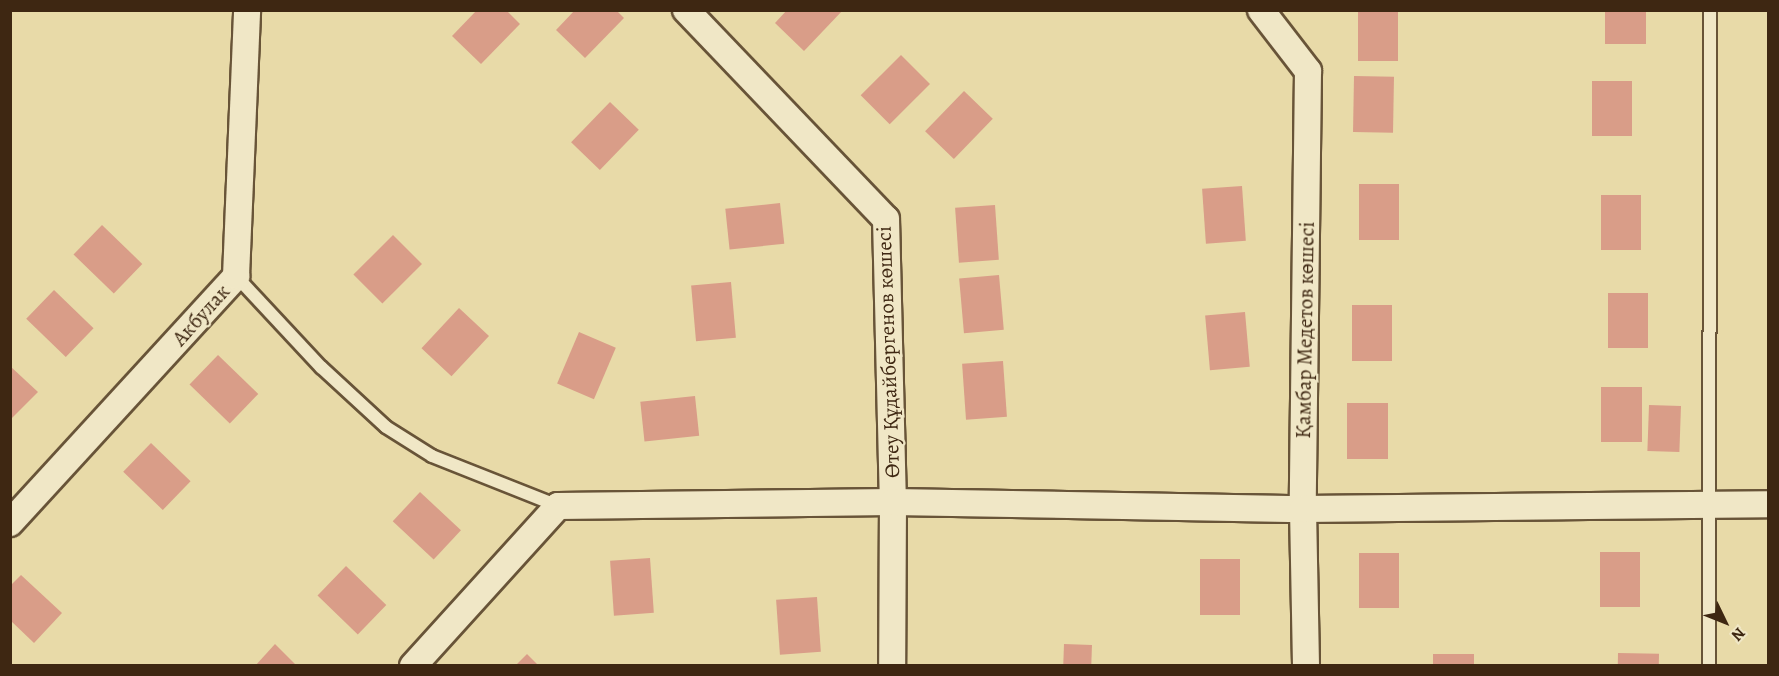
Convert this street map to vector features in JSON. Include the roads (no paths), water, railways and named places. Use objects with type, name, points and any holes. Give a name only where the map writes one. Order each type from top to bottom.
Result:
[{"type":"street","name":"Акбулак","points":[[10,523],[236,276],[247,10]]},
{"type":"street","name":"Өтеу Құдайбергенов көшесі","points":[[686,10],[886,219],[893,502],[892,666]]},
{"type":"street","name":"Қамбар Медетов көшесі","points":[[1261,10],[1308,71],[1303,508],[1306,666]]},
{"type":"street","points":[[413,666],[558,506],[893,502],[1303,508],[1768,504]]},
{"type":"lane","points":[[1709,666],[1710,10]]},
{"type":"lane","points":[[236,276],[321,367],[386,427],[432,456],[558,506]]}]
